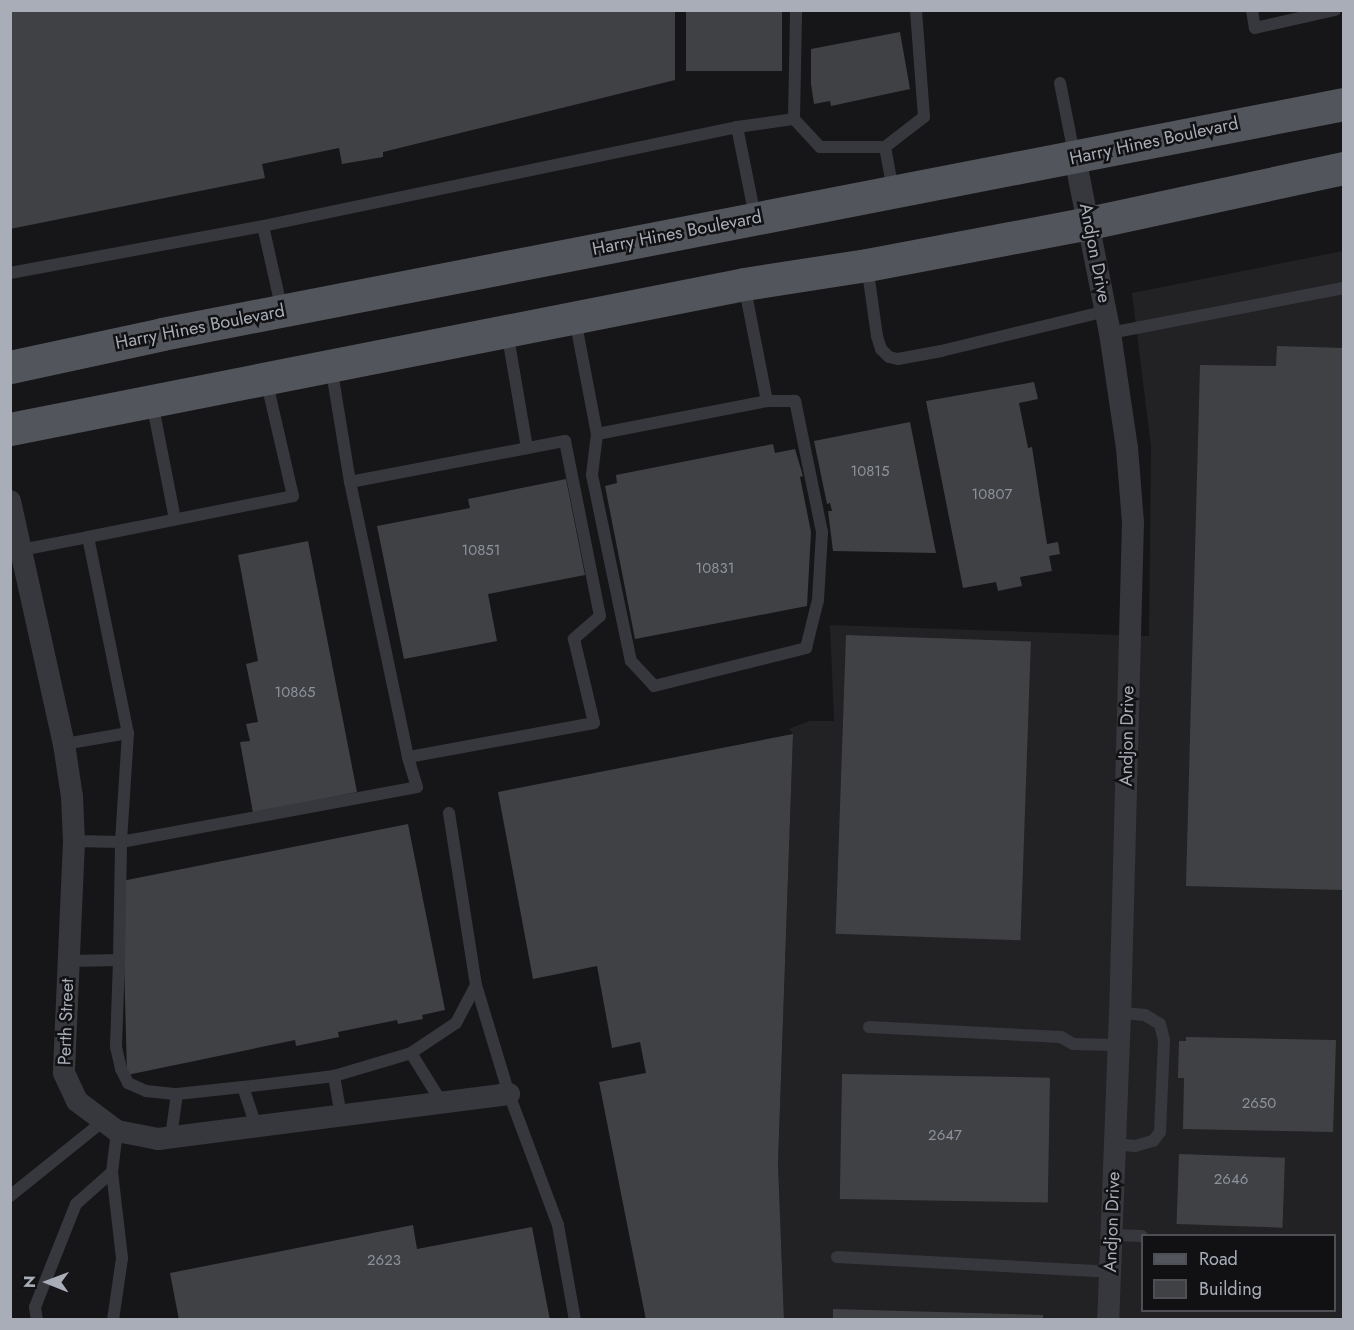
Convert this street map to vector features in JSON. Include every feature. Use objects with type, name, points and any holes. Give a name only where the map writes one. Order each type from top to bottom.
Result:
[{"type":"main road","name":"Harry Hines Boulevard","points":[[10,367],[282,311],[1344,104]]},
{"type":"main road","points":[[10,429],[744,284],[867,265],[1089,223],[1344,168]]},
{"type":"street","name":"Andjon Drive","points":[[1075,158],[1108,322],[1128,448],[1133,522],[1119,1045],[1108,1320]]},
{"type":"street","name":"Perth Street","points":[[10,501],[64,744],[72,797],[74,841],[64,1073],[77,1101],[109,1126],[158,1139],[509,1094]]},
{"type":"lane","points":[[796,10],[794,119],[820,147],[885,147],[924,117],[916,10]]},
{"type":"lane","points":[[1252,10],[1255,28],[1335,10]]},
{"type":"lane","points":[[1060,83],[1075,158]]},
{"type":"lane","points":[[10,273],[263,226],[737,127],[794,119]]},
{"type":"lane","points":[[737,127],[755,218]]},
{"type":"lane","points":[[885,147],[893,192]]},
{"type":"lane","points":[[263,226],[282,311]]},
{"type":"lane","points":[[867,265],[881,350],[889,357],[898,359],[1108,322],[1344,288]]},
{"type":"lane","points":[[744,284],[767,401]]},
{"type":"lane","points":[[575,317],[597,434],[592,475],[631,661],[654,686],[807,648],[818,600],[822,532],[795,401],[767,401],[597,434]]},
{"type":"lane","points":[[506,330],[527,448]]},
{"type":"lane","points":[[74,841],[121,842],[417,787],[408,757],[350,482],[331,364]]},
{"type":"lane","points":[[21,550],[292,496],[266,377]]},
{"type":"lane","points":[[152,400],[175,519]]},
{"type":"lane","points":[[350,482],[565,441],[600,616],[574,639],[594,723],[408,757]]},
{"type":"lane","points":[[88,537],[128,733],[121,842],[116,1047],[121,1069],[128,1083],[146,1091],[177,1094],[334,1076],[411,1053],[456,1023],[476,985]]},
{"type":"lane","points":[[64,744],[128,733]]},
{"type":"lane","points":[[449,813],[476,985],[509,1094],[558,1225],[575,1320]]},
{"type":"lane","points":[[69,961],[119,960]]},
{"type":"lane","points":[[1115,1144],[1135,1146],[1153,1141],[1160,1132],[1164,1040],[1160,1024],[1145,1015],[1120,1013]]},
{"type":"lane","points":[[869,1027],[1061,1037],[1073,1044],[1119,1045]]},
{"type":"lane","points":[[411,1053],[442,1103]]},
{"type":"lane","points":[[334,1076],[341,1116]]},
{"type":"lane","points":[[243,1087],[256,1126]]},
{"type":"lane","points":[[171,1137],[177,1094]]},
{"type":"lane","points":[[109,1126],[122,1258],[113,1320]]},
{"type":"lane","points":[[10,1196],[109,1126]]},
{"type":"lane","points":[[37,1320],[35,1307],[76,1204],[112,1172]]},
{"type":"lane","points":[[1112,1235],[1141,1236]]},
{"type":"lane","points":[[837,1257],[1110,1272]]},
{"type":"shaded area","points":[[1343,251],[1343,1319],[784,1320],[778,1163],[793,734],[789,729],[809,721],[834,721],[830,625],[1149,636],[1151,447],[1132,293]]},
{"type":"building","points":[[10,10],[675,10],[675,80],[383,152],[383,157],[342,164],[339,148],[262,164],[265,178],[10,229]]},
{"type":"building","points":[[686,10],[782,10],[782,71],[686,71]]},
{"type":"building","points":[[900,32],[910,89],[831,106],[830,101],[814,104],[811,84],[811,49]]},
{"type":"building","points":[[1277,346],[1344,348],[1344,890],[1186,886],[1200,365],[1276,366]]},
{"type":"building","points":[[1034,382],[1038,399],[1019,403],[1028,448],[1032,447],[1047,544],[1058,542],[1060,554],[1049,556],[1052,571],[1020,577],[1022,586],[998,591],[996,582],[963,588],[926,401]]},
{"type":"building","points":[[910,422],[936,553],[833,551],[828,511],[832,511],[830,503],[827,504],[814,441]]},
{"type":"building","points":[[773,444],[775,453],[795,449],[803,476],[800,477],[811,532],[807,606],[635,639],[605,486],[617,483],[616,475]]},
{"type":"building","points":[[566,479],[585,575],[488,594],[497,641],[404,659],[377,526],[470,508],[468,499]]},
{"type":"building","points":[[308,541],[357,792],[253,813],[240,742],[250,741],[246,724],[258,722],[246,664],[258,661],[238,555]]},
{"type":"building","points":[[846,635],[1031,641],[1020,940],[836,934]]},
{"type":"building","points":[[793,734],[778,1163],[784,1320],[646,1320],[599,1082],[646,1073],[640,1042],[612,1048],[597,966],[533,979],[498,792]]},
{"type":"building","points":[[408,824],[445,1010],[422,1015],[423,1019],[398,1024],[397,1020],[338,1032],[339,1037],[296,1046],[295,1040],[127,1075],[122,881]]},
{"type":"building","points":[[1186,1037],[1336,1040],[1333,1132],[1183,1129],[1184,1078],[1178,1078],[1179,1041],[1186,1041]]},
{"type":"building","points":[[842,1074],[1050,1078],[1048,1203],[840,1199]]},
{"type":"building","points":[[1179,1154],[1285,1158],[1282,1228],[1177,1224]]},
{"type":"building","points":[[413,1225],[417,1249],[532,1227],[550,1320],[179,1320],[170,1273]]},
{"type":"building","points":[[833,1309],[1043,1315],[1043,1320],[833,1320]]}]
